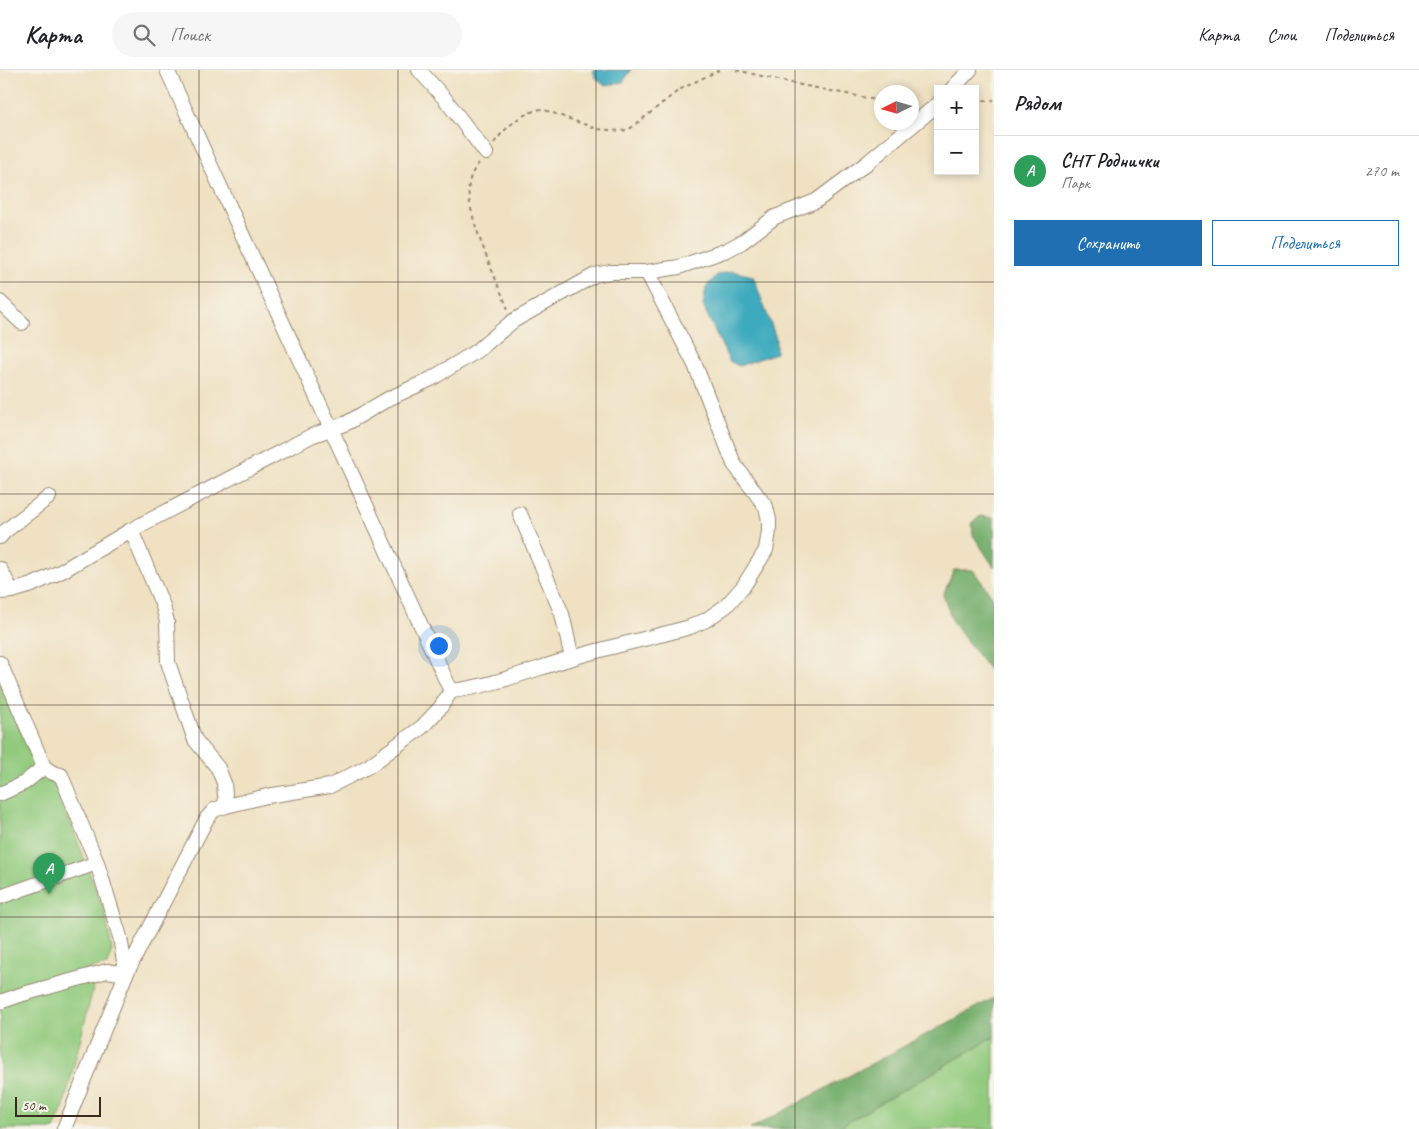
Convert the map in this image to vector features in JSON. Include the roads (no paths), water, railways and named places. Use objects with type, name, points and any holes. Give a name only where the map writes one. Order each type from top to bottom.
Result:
[{"type":"street","points":[[167,70],[451,691]]},
{"type":"street","points":[[419,70],[445,99],[486,153]]},
{"type":"street","points":[[956,85],[970,70]]},
{"type":"street","points":[[0,569],[6,591],[32,585],[62,571],[131,530],[312,436],[347,423],[388,399],[431,379],[477,351],[513,321],[595,275],[611,272],[647,272],[679,267],[727,250],[742,242],[775,217],[816,201],[867,163],[934,107]]},
{"type":"street","points":[[64,1129],[126,974],[207,818],[214,810],[266,796],[330,786],[369,766],[422,727],[440,708],[451,691],[498,682],[572,658],[690,627],[706,620],[726,606],[743,587],[766,550],[769,531],[766,507],[734,464],[695,365],[647,272]]},
{"type":"street","points":[[0,302],[22,323]]},
{"type":"street","points":[[0,537],[49,497]]},
{"type":"street","points":[[520,514],[562,614],[572,658]]},
{"type":"street","points":[[131,530],[163,606],[167,622],[168,662],[173,677],[195,740],[218,768],[224,783],[226,806]]},
{"type":"street","points":[[0,663],[5,686],[44,767],[53,773],[61,775],[97,863],[120,937],[126,974]]},
{"type":"street","points":[[0,794],[24,782],[44,767]]},
{"type":"street","points":[[0,897],[97,863]]},
{"type":"street","points":[[0,1002],[107,971],[126,974]]},
{"type":"water","points":[[593,70],[631,70],[623,82],[605,86],[595,77]]},
{"type":"water","points":[[732,271],[753,276],[776,338],[776,353],[739,366],[729,361],[703,306],[706,287],[717,275]]},
{"type":"place","name":"СНТ Роднички","points":[[49,894]]}]
